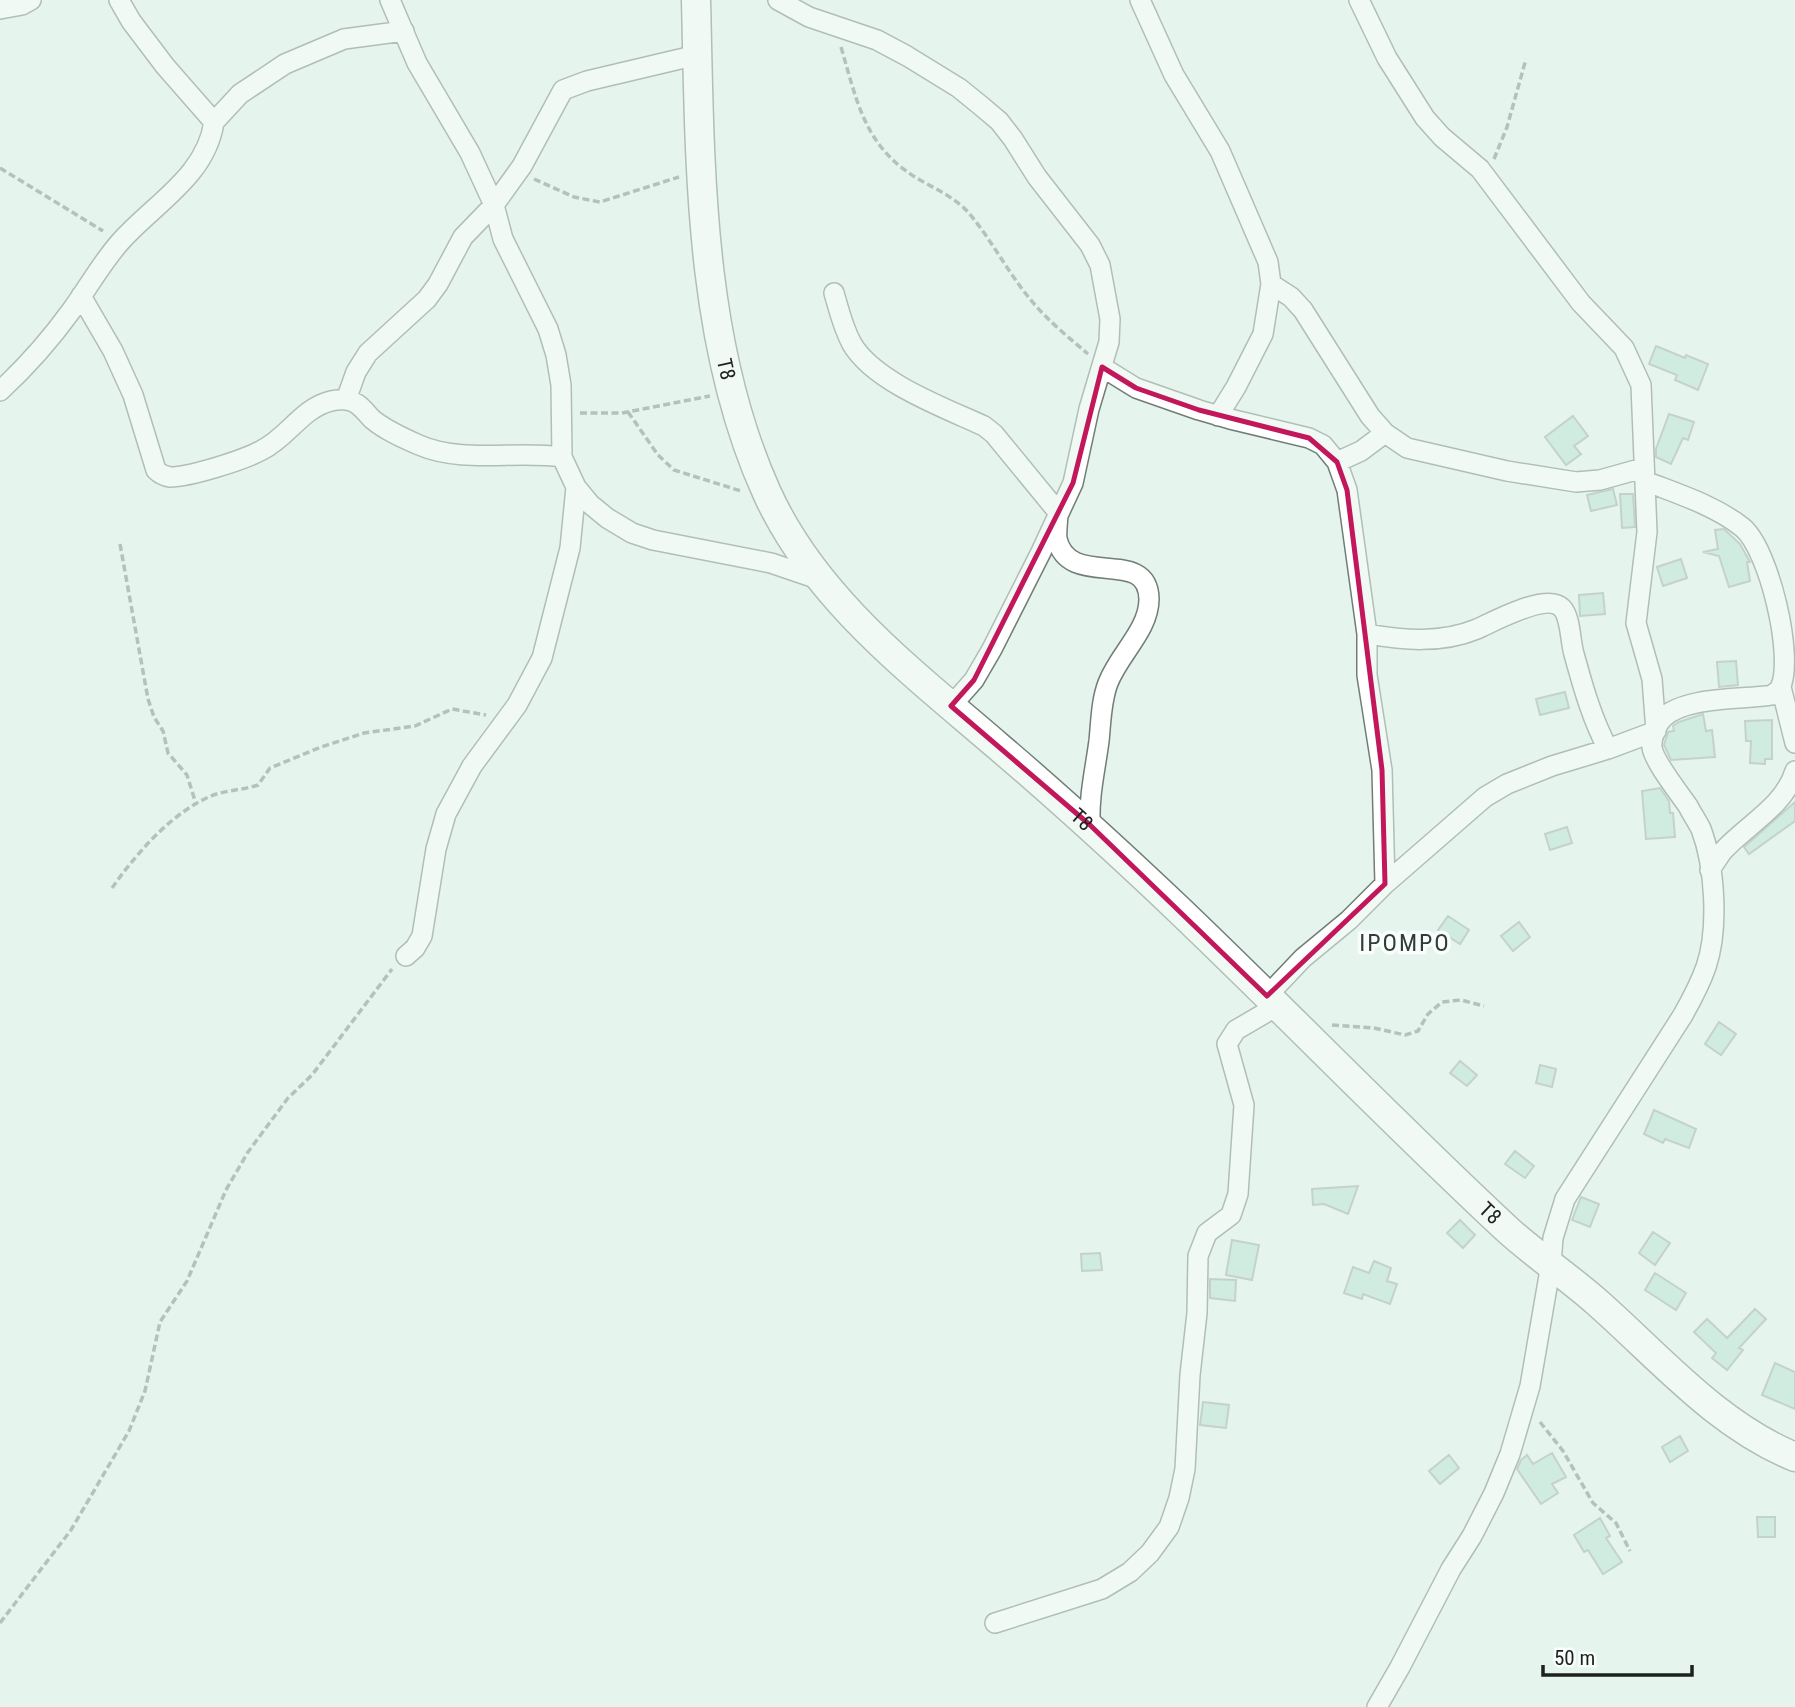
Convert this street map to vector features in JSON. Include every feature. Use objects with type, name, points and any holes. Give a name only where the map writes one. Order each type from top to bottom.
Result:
[{"type":"street","points":[[0,9],[22,5],[30,0]]},
{"type":"street","points":[[119,0],[146,41],[214,121]]},
{"type":"street","points":[[390,0],[417,63],[470,153],[494,205],[503,239],[518,273],[534,299],[556,355],[562,457],[576,486],[590,504],[607,519],[632,533],[653,540],[771,563],[818,579]]},
{"type":"street","name":"T8","points":[[696,0],[701,170],[715,308],[726,369],[751,451],[770,499],[796,548],[818,579],[905,667],[1090,825],[1513,1234],[1597,1302],[1721,1415],[1765,1445],[1795,1457]]},
{"type":"street","points":[[778,0],[808,17],[877,40],[907,55],[959,88],[999,121],[1037,177],[1090,244],[1100,265],[1110,319],[1110,342],[1089,409],[1073,483],[992,649],[974,680],[951,706]]},
{"type":"street","points":[[1140,0],[1174,75],[1220,151],[1268,262],[1271,284],[1263,334],[1218,416]]},
{"type":"street","points":[[1359,0],[1387,58],[1425,118],[1486,177],[1581,303],[1624,348],[1641,386],[1647,532],[1636,623],[1652,679],[1656,731]]},
{"type":"street","points":[[0,391],[50,338],[120,242],[192,172],[211,139],[214,121],[240,94],[285,64],[319,48],[344,39],[404,31]]},
{"type":"street","points":[[346,400],[356,372],[368,353],[427,299],[463,237],[494,205],[517,171],[563,90],[587,81],[697,55]]},
{"type":"street","points":[[1271,284],[1291,297],[1303,310],[1370,416],[1385,433],[1407,448],[1548,479],[1587,482],[1644,474],[1724,514],[1745,529],[1777,595],[1784,620],[1787,653],[1786,672],[1781,687],[1772,695],[1683,708],[1662,719],[1656,731],[1651,745],[1656,759],[1700,827],[1707,848],[1714,901],[1713,932],[1707,964],[1697,990],[1565,1199],[1553,1238],[1551,1264],[1525,1405],[1510,1454],[1494,1493],[1377,1707]]},
{"type":"street","points":[[834,293],[853,346],[873,366],[893,382],[984,426],[994,434],[1058,512],[1057,538],[1070,559],[1081,566],[1130,570],[1141,578],[1149,596],[1146,622],[1114,669],[1107,687],[1092,772],[1090,825]]},
{"type":"street","points":[[81,296],[113,351],[133,395],[156,470],[162,476],[196,472],[262,451],[282,437],[303,415],[333,400],[356,403],[373,420],[394,433],[421,446],[449,454],[543,454],[562,457]]},
{"type":"street","points":[[1102,367],[1136,388],[1218,416],[1309,438],[1323,444],[1337,462],[1348,490],[1367,634],[1367,675],[1382,770],[1385,884]]},
{"type":"street","points":[[1337,462],[1361,451],[1385,433]]},
{"type":"street","points":[[406,956],[422,936],[436,849],[446,814],[472,766],[517,705],[542,658],[570,548],[576,486]]},
{"type":"street","points":[[1367,634],[1411,640],[1448,637],[1477,629],[1522,609],[1554,604],[1562,608],[1567,620],[1584,690],[1597,728],[1608,749]]},
{"type":"street","points":[[1781,687],[1795,743]]},
{"type":"street","points":[[995,1623],[1102,1589],[1130,1572],[1150,1553],[1169,1527],[1185,1469],[1197,1313],[1198,1256],[1208,1233],[1231,1215],[1238,1194],[1244,1105],[1227,1044],[1237,1030],[1272,1001],[1303,958],[1485,797],[1507,784],[1552,766],[1656,731]]},
{"type":"street","points":[[1710,870],[1722,853],[1781,798],[1791,784],[1795,771]]},
{"type":"path","points":[[825,22],[839,42],[863,117],[875,141],[888,158],[916,178],[938,188],[967,211],[1030,299],[1102,367]]},
{"type":"path","points":[[1486,177],[1501,144],[1526,59]]},
{"type":"path","points":[[0,169],[120,242]]},
{"type":"path","points":[[517,171],[575,197],[600,202],[701,170]]},
{"type":"path","points":[[561,413],[628,412],[733,393]]},
{"type":"path","points":[[628,412],[658,455],[674,470],[770,499]]},
{"type":"path","points":[[120,544],[148,699],[154,717],[163,731],[167,753],[187,775],[196,803]]},
{"type":"path","points":[[112,888],[148,843],[168,824],[196,803],[220,793],[258,785],[270,768],[321,747],[376,730],[415,726],[452,709],[472,711],[505,721]]},
{"type":"path","points":[[0,1623],[71,1530],[129,1432],[140,1408],[160,1322],[187,1281],[226,1190],[248,1152],[281,1108],[319,1066],[372,994],[406,956]]},
{"type":"path","points":[[1298,1026],[1354,1026],[1405,1035],[1418,1031],[1428,1014],[1442,1002],[1461,1000],[1484,1006]]},
{"type":"path","points":[[1525,1405],[1563,1451],[1593,1503],[1616,1523],[1630,1551]]},
{"type":"highlighted area","points":[[1102,367],[1136,388],[1199,410],[1309,438],[1337,462],[1347,490],[1367,634],[1382,770],[1385,884],[1267,996],[1090,825],[951,706],[974,680],[1073,483]]},
{"type":"building","points":[[1656,346],[1708,364],[1698,390],[1675,380],[1677,375],[1649,364]]},
{"type":"building","points":[[1669,414],[1694,422],[1688,440],[1683,438],[1671,464],[1656,457],[1656,449]]},
{"type":"building","points":[[1573,416],[1588,436],[1574,446],[1581,454],[1566,465],[1545,437]]},
{"type":"building","points":[[1613,489],[1617,505],[1591,511],[1587,495]]},
{"type":"building","points":[[1620,494],[1633,494],[1635,527],[1622,528]]},
{"type":"building","points":[[1724,529],[1740,544],[1750,562],[1747,562],[1750,581],[1729,587],[1719,556],[1703,552],[1718,549],[1715,530]]},
{"type":"building","points":[[1681,559],[1687,578],[1663,586],[1657,567]]},
{"type":"building","points":[[1603,593],[1605,614],[1580,616],[1579,595]]},
{"type":"building","points":[[1736,661],[1738,685],[1719,687],[1717,662]]},
{"type":"building","points":[[1565,692],[1569,708],[1540,715],[1536,699]]},
{"type":"building","points":[[1703,714],[1706,731],[1712,730],[1715,757],[1671,760],[1664,745],[1668,732],[1674,731],[1673,726],[1679,722]]},
{"type":"building","points":[[1772,720],[1772,759],[1765,759],[1765,764],[1750,763],[1751,741],[1746,741],[1745,721]]},
{"type":"building","points":[[1660,788],[1669,801],[1670,813],[1673,813],[1675,837],[1646,839],[1642,791]]},
{"type":"building","points":[[1795,802],[1795,821],[1749,854],[1744,847]]},
{"type":"building","points":[[1567,827],[1572,843],[1550,850],[1545,834]]},
{"type":"building","points":[[1448,916],[1469,930],[1460,944],[1438,930]]},
{"type":"building","points":[[1519,922],[1530,937],[1513,951],[1501,936]]},
{"type":"building","points":[[1719,1022],[1736,1034],[1721,1055],[1705,1044]]},
{"type":"building","points":[[1460,1061],[1477,1075],[1467,1086],[1450,1073]]},
{"type":"building","points":[[1540,1065],[1556,1069],[1552,1087],[1536,1083]]},
{"type":"building","points":[[1654,1110],[1696,1129],[1689,1148],[1665,1139],[1663,1143],[1644,1134]]},
{"type":"building","points":[[1515,1151],[1534,1166],[1525,1178],[1505,1164]]},
{"type":"building","points":[[1358,1186],[1348,1214],[1324,1204],[1313,1205],[1312,1189]]},
{"type":"building","points":[[1581,1197],[1599,1204],[1590,1227],[1572,1220]]},
{"type":"building","points":[[1460,1220],[1475,1235],[1463,1248],[1447,1233]]},
{"type":"building","points":[[1653,1232],[1670,1243],[1655,1265],[1639,1253]]},
{"type":"building","points":[[1232,1240],[1259,1245],[1252,1280],[1226,1275]]},
{"type":"building","points":[[1100,1253],[1102,1270],[1082,1271],[1081,1254]]},
{"type":"building","points":[[1374,1261],[1391,1268],[1387,1281],[1397,1284],[1390,1304],[1363,1294],[1362,1299],[1344,1293],[1353,1267],[1369,1273]]},
{"type":"building","points":[[1655,1273],[1686,1293],[1676,1310],[1645,1290]]},
{"type":"building","points":[[1210,1279],[1236,1280],[1235,1301],[1210,1298]]},
{"type":"building","points":[[1755,1309],[1766,1319],[1739,1348],[1743,1350],[1727,1370],[1712,1358],[1716,1353],[1694,1332],[1707,1319],[1727,1338]]},
{"type":"building","points":[[1775,1363],[1795,1372],[1795,1409],[1762,1395]]},
{"type":"building","points":[[1203,1402],[1229,1405],[1226,1428],[1200,1425]]},
{"type":"building","points":[[1680,1436],[1688,1451],[1670,1462],[1662,1447]]},
{"type":"building","points":[[1552,1453],[1566,1477],[1552,1484],[1558,1493],[1541,1504],[1517,1469],[1527,1455],[1533,1464]]},
{"type":"building","points":[[1449,1455],[1459,1468],[1440,1484],[1429,1471]]},
{"type":"building","points":[[1757,1517],[1775,1517],[1775,1537],[1758,1537]]},
{"type":"building","points":[[1600,1518],[1610,1536],[1606,1538],[1622,1562],[1603,1574],[1588,1550],[1584,1552],[1574,1535]]},
{"type":"district","name":"IPOMPO","points":[[1405,943]]}]
